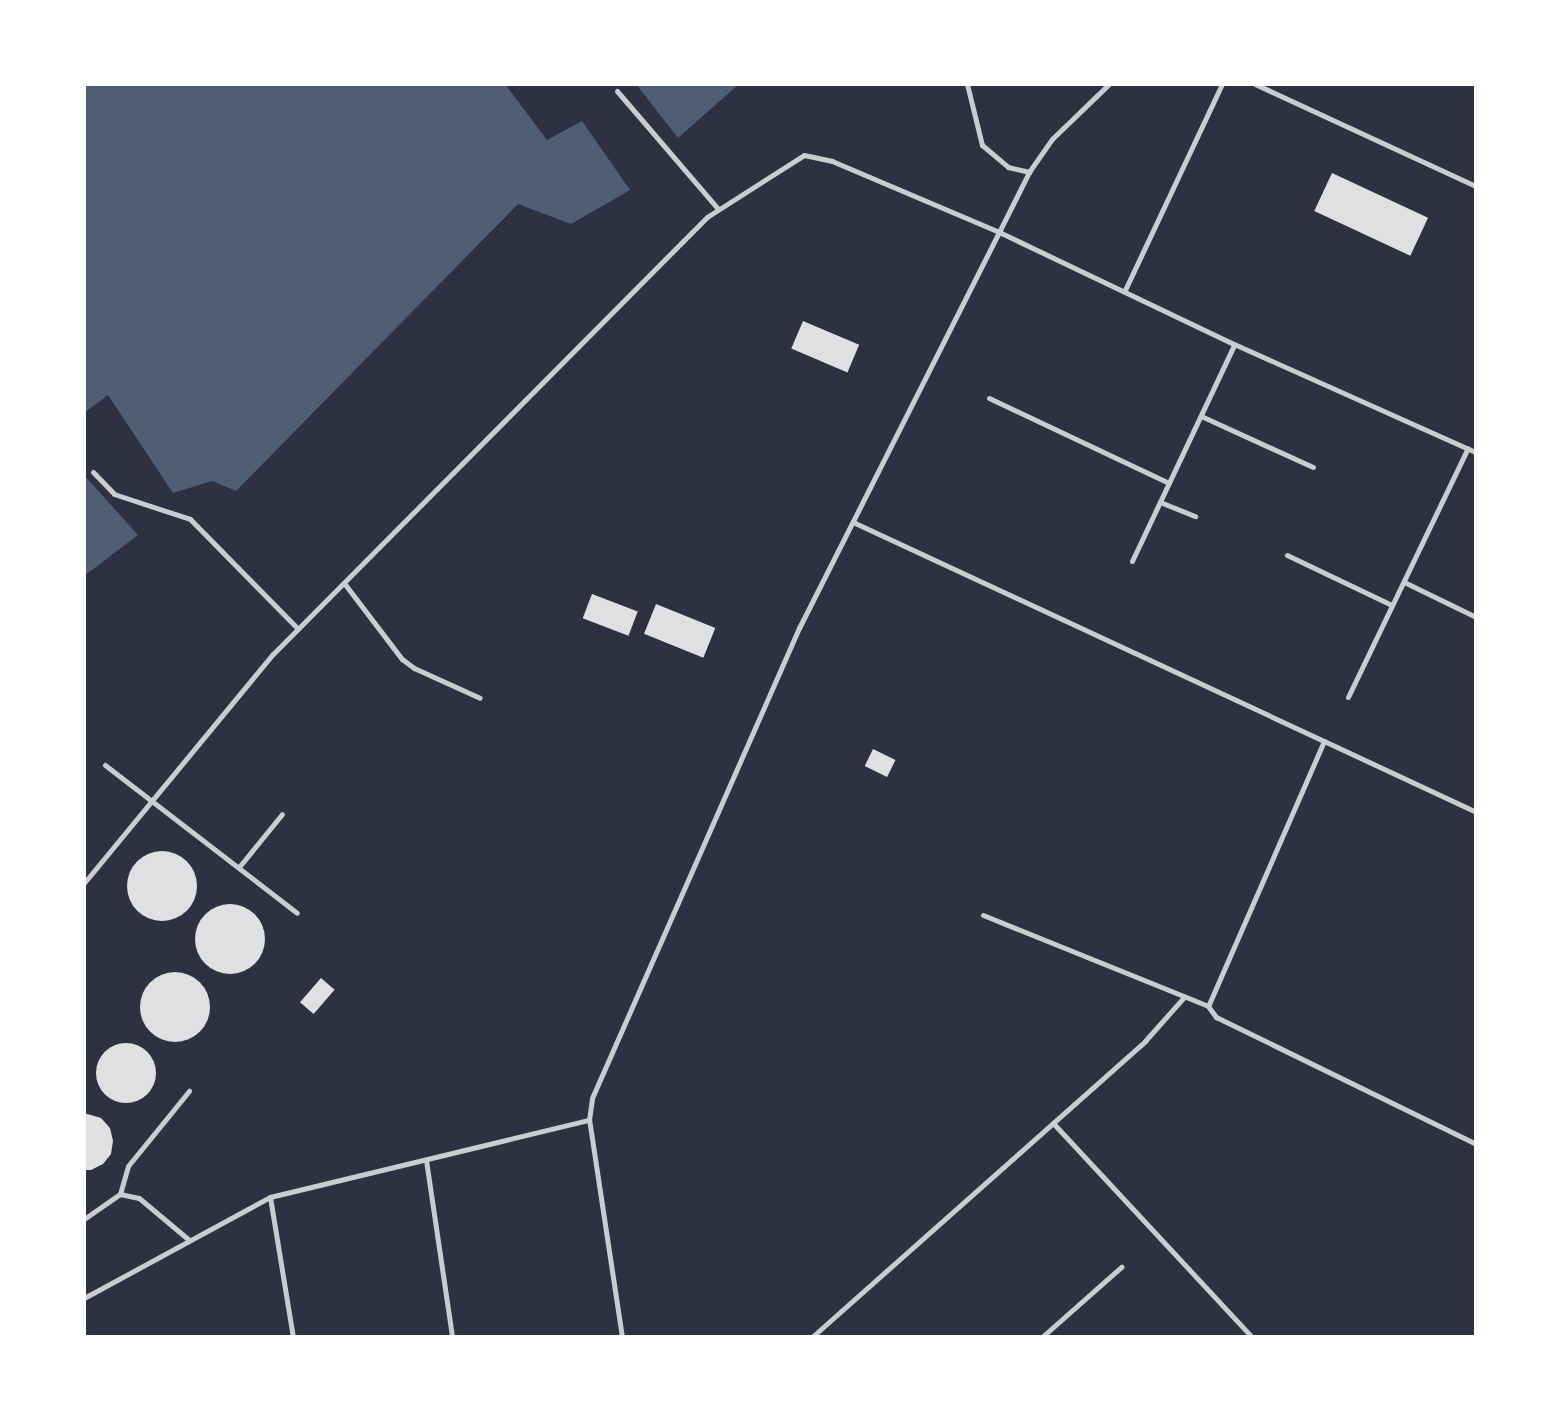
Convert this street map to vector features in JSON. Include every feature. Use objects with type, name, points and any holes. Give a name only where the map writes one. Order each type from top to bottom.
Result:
[{"type":"lane","points":[[967,84],[982,145],[1008,167],[1029,172]]},
{"type":"lane","points":[[622,1337],[589,1120],[592,1098],[799,628],[855,523],[1029,172],[1052,139],[1109,84]]},
{"type":"lane","points":[[1125,290],[1222,84]]},
{"type":"lane","points":[[1255,84],[1476,186]]},
{"type":"lane","points":[[617,91],[718,209]]},
{"type":"lane","points":[[84,883],[241,691],[298,629],[718,209],[792,161],[815,155],[999,232],[1234,344],[1476,452]]},
{"type":"lane","points":[[1132,561],[1234,344]]},
{"type":"lane","points":[[989,398],[1169,483]]},
{"type":"lane","points":[[1201,416],[1313,467]]},
{"type":"lane","points":[[1348,697],[1468,448]]},
{"type":"lane","points":[[93,472],[114,494],[190,519],[298,629]]},
{"type":"lane","points":[[1160,502],[1195,516]]},
{"type":"lane","points":[[855,523],[1476,812]]},
{"type":"lane","points":[[1287,555],[1392,605]]},
{"type":"lane","points":[[1404,582],[1476,617]]},
{"type":"lane","points":[[344,583],[402,659],[414,668],[480,698]]},
{"type":"lane","points":[[1208,1006],[1324,741]]},
{"type":"lane","points":[[105,765],[297,913]]},
{"type":"lane","points":[[239,867],[282,814]]},
{"type":"lane","points":[[983,915],[1208,1006],[1216,1017],[1476,1144]]},
{"type":"lane","points":[[812,1337],[1166,1021],[1184,997]]},
{"type":"lane","points":[[84,1219],[120,1194],[128,1166],[189,1091]]},
{"type":"lane","points":[[84,1298],[270,1197],[589,1120]]},
{"type":"lane","points":[[1053,1123],[1252,1337]]},
{"type":"lane","points":[[425,1160],[452,1337]]},
{"type":"lane","points":[[120,1194],[139,1198],[189,1240]]},
{"type":"lane","points":[[270,1197],[293,1337]]},
{"type":"lane","points":[[1042,1337],[1121,1267]]},
{"type":"water","points":[[84,84],[505,84],[547,140],[582,121],[630,190],[571,224],[518,204],[236,491],[212,481],[173,493],[108,395],[84,413]]},
{"type":"water","points":[[636,84],[739,84],[678,138]]},
{"type":"water","points":[[84,475],[138,535],[84,576]]},
{"type":"building","points":[[1332,173],[1428,218],[1410,256],[1314,211]]},
{"type":"building","points":[[803,321],[859,345],[847,372],[791,349]]},
{"type":"building","points":[[592,594],[638,612],[628,636],[583,618]]},
{"type":"building","points":[[656,604],[715,628],[703,658],[644,634]]},
{"type":"building","points":[[873,749],[895,760],[887,777],[865,766]]},
{"type":"building","points":[[162,851],[187,861],[197,886],[187,911],[162,921],[137,911],[127,886],[137,861]]},
{"type":"building","points":[[230,904],[255,914],[265,939],[255,964],[230,974],[205,964],[195,939],[205,914]]},
{"type":"building","points":[[175,972],[200,982],[210,1007],[200,1032],[175,1042],[150,1032],[140,1007],[150,982]]},
{"type":"building","points":[[321,978],[335,990],[314,1014],[300,1002]]},
{"type":"building","points":[[126,1043],[148,1051],[156,1073],[148,1095],[126,1103],[104,1095],[96,1073],[104,1051]]},
{"type":"building","points":[[84,1113],[101,1118],[110,1128],[113,1141],[111,1154],[103,1164],[91,1170],[84,1170]]}]
